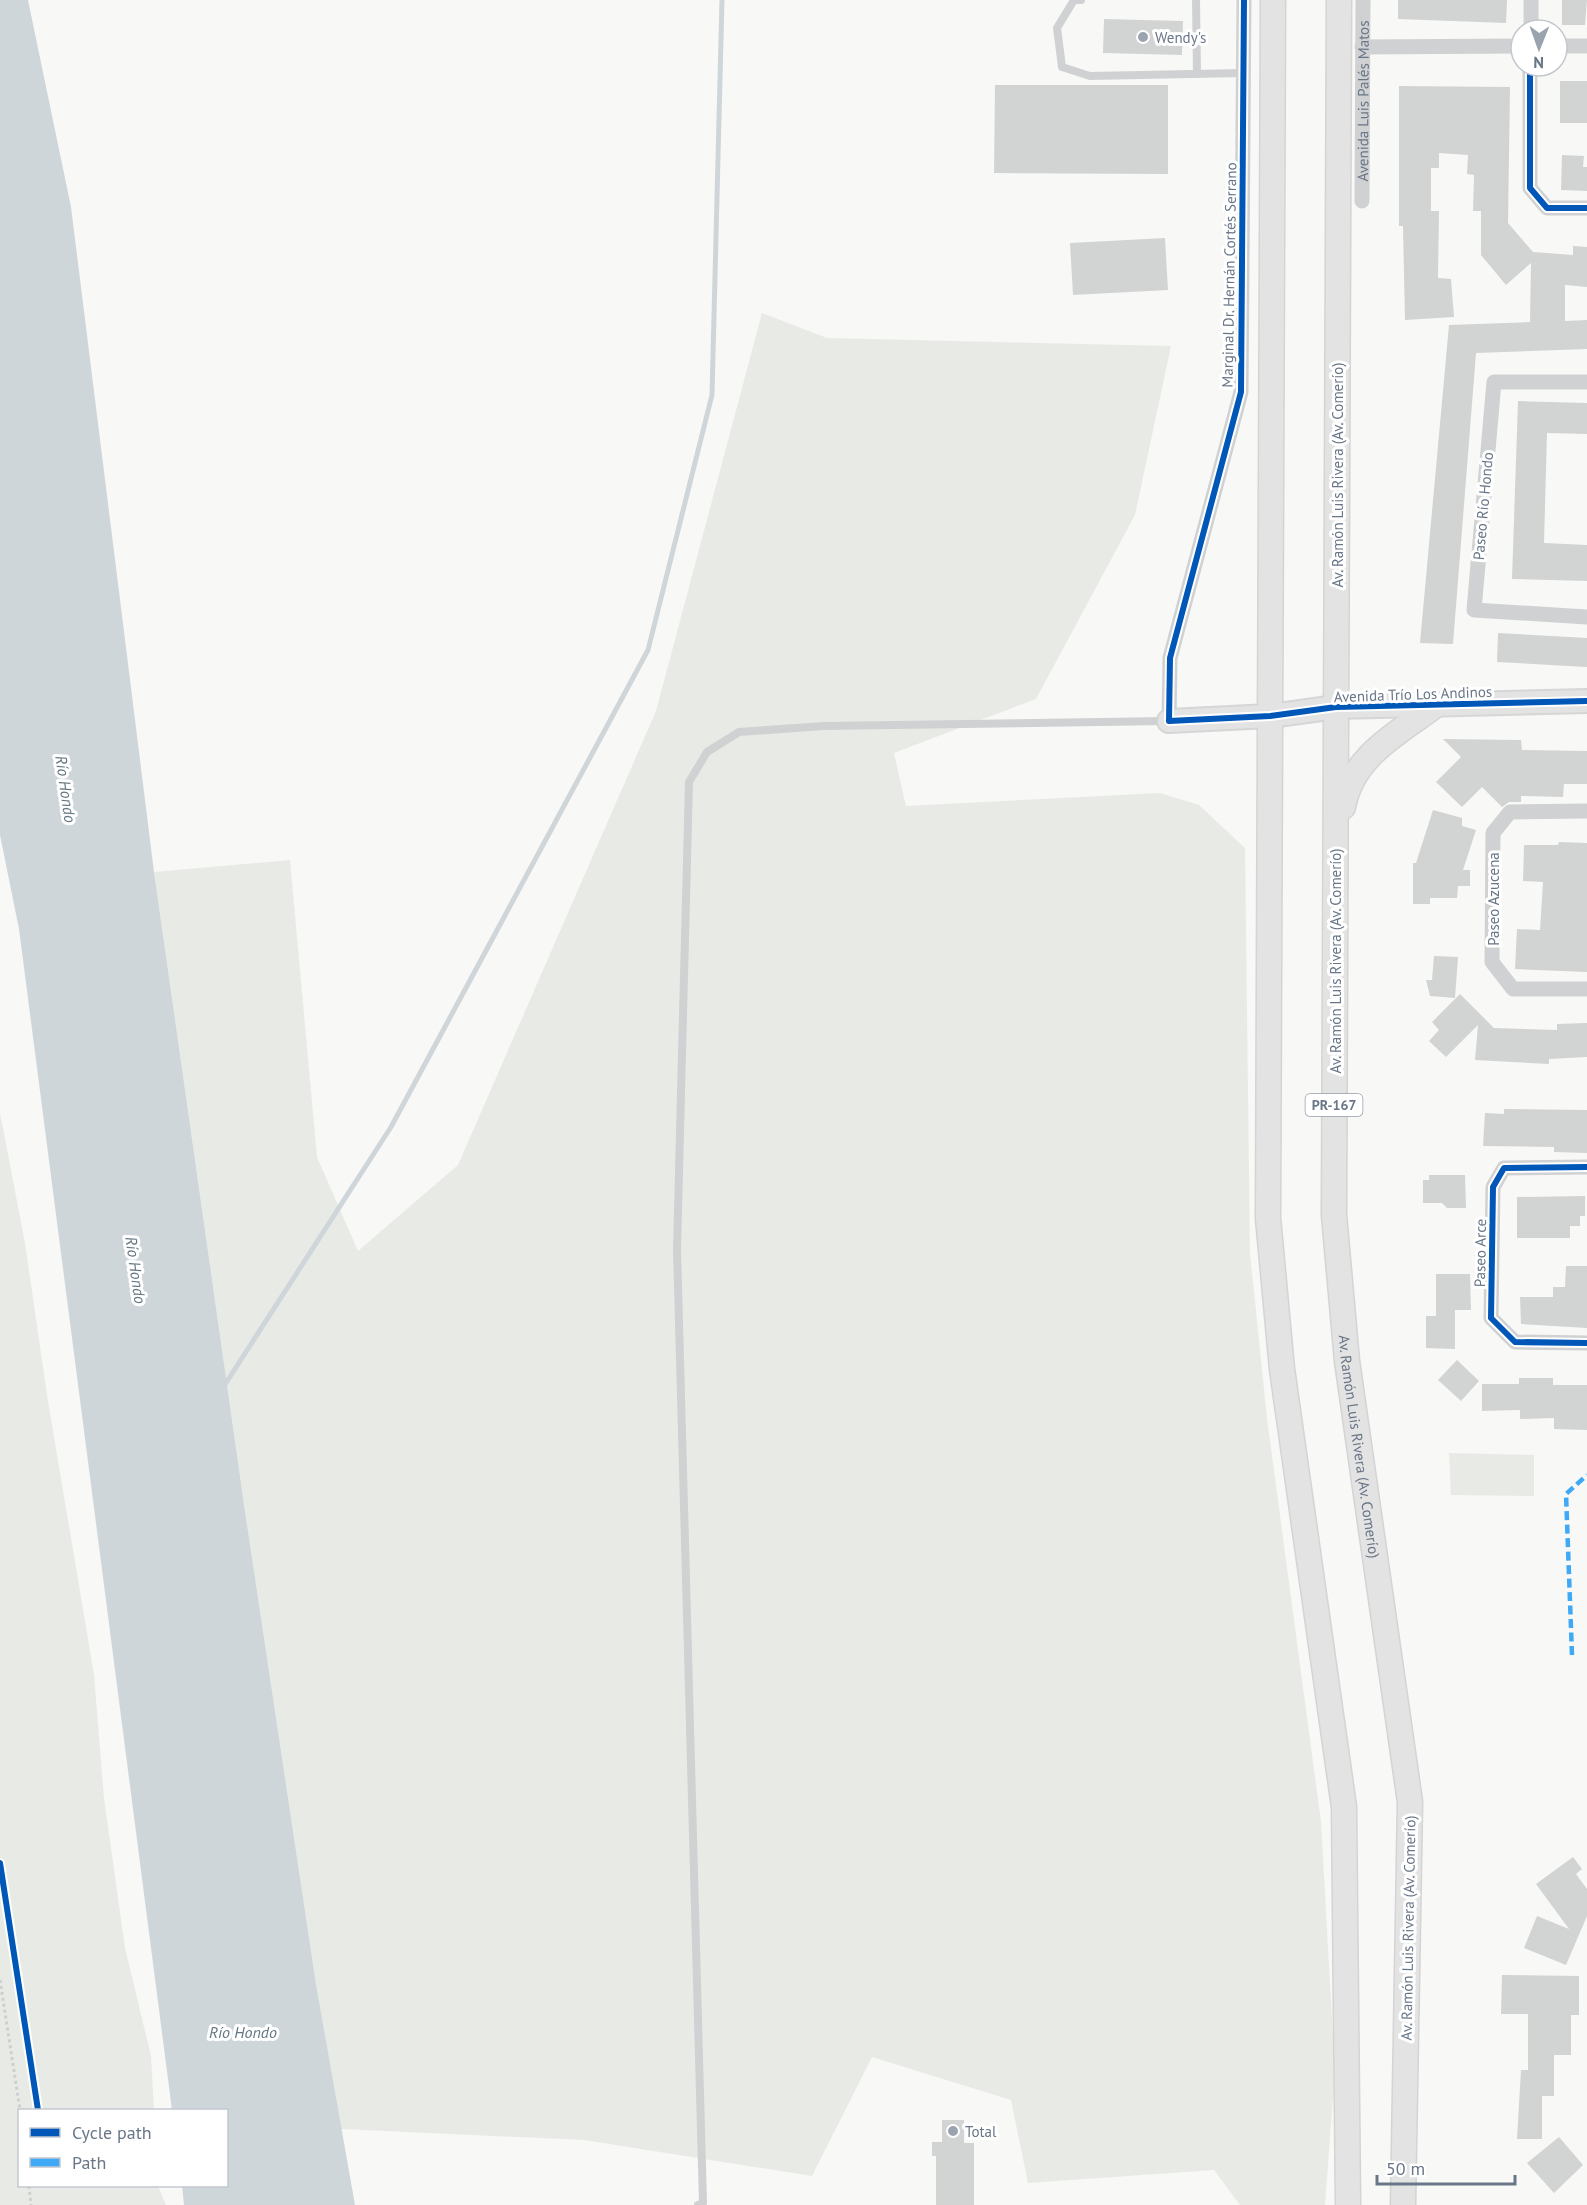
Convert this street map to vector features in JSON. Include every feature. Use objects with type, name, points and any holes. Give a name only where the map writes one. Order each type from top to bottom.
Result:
[{"type":"main road","points":[[1273,0],[1268,1218],[1282,1369],[1344,1807],[1346,2202]]},
{"type":"main road","name":"Av. Ramón Luis Rivera (Av. Comerío)","points":[[1339,0],[1334,1215],[1347,1361],[1410,1802],[1403,2205]]},
{"type":"main road","points":[[1335,847],[1346,787],[1357,769],[1370,754],[1437,705]]},
{"type":"main road","points":[[1404,2126],[1417,2205]]},
{"type":"street","name":"Marginal Dr. Hernán Cortés Serrano","points":[[1168,722],[1170,658],[1241,392],[1244,0]]},
{"type":"street","name":"Avenida Luis Palés Matos","points":[[1362,201],[1363,0]]},
{"type":"street","points":[[1531,0],[1531,18]]},
{"type":"street","points":[[1362,47],[1509,46]]},
{"type":"street","points":[[1569,46],[1587,46]]},
{"type":"street","points":[[1530,78],[1530,188],[1547,208],[1587,208]]},
{"type":"street","name":"Paseo Río Hondo","points":[[1587,382],[1494,382],[1474,610],[1587,617]]},
{"type":"street","name":"Avenida Trío Los Andinos","points":[[1168,722],[1270,716],[1336,707],[1587,701]]},
{"type":"street","name":"Paseo Azucena","points":[[1587,811],[1510,812],[1493,833],[1492,962],[1513,989],[1587,989]]},
{"type":"street","name":"Paseo Arce","points":[[1587,1167],[1504,1168],[1492,1186],[1491,1318],[1515,1342],[1587,1343]]},
{"type":"lane","points":[[1081,0],[1074,0],[1057,28],[1062,67],[1090,76],[1243,73]]},
{"type":"lane","points":[[1196,0],[1197,74]]},
{"type":"lane","points":[[698,2205],[703,2203],[677,1249],[689,782],[707,752],[739,732],[824,726],[1168,722]]},
{"type":"path","points":[[0,1980],[20,2109]]},
{"type":"path","points":[[29,2187],[31,2205]]},
{"type":"shaded area","points":[[762,313],[827,338],[1171,346],[1135,515],[1036,699],[894,753],[906,806],[1160,793],[1199,805],[1245,848],[1250,1253],[1267,1418],[1321,1822],[1335,2071],[1325,2205],[1240,2205],[1214,2170],[1028,2183],[1011,2100],[872,2057],[812,2176],[584,2140],[341,2129],[316,1984],[245,1511],[154,872],[290,860],[317,1157],[358,1251],[458,1165],[656,711]]},
{"type":"shaded area","points":[[0,1113],[25,1243],[47,1395],[94,1675],[104,1798],[125,1948],[151,2056],[154,2109],[18,2109],[18,2187],[158,2187],[166,2205],[0,2205]]},
{"type":"shaded area","points":[[1449,1453],[1534,1455],[1534,1496],[1451,1495]]},
{"type":"water","name":"Río Hondo","points":[[0,0],[28,0],[71,207],[154,872],[245,1511],[316,1984],[355,2205],[184,2205],[182,2187],[228,2187],[228,2109],[172,2109],[19,929],[0,835]]},
{"type":"building","points":[[1398,0],[1507,0],[1506,23],[1398,19]]},
{"type":"building","points":[[1562,0],[1587,0],[1585,25],[1569,25],[1569,18],[1562,18]]},
{"type":"building","name":"Wendy's","points":[[1104,19],[1183,21],[1182,55],[1103,53]]},
{"type":"building","points":[[1560,81],[1587,81],[1587,123],[1560,123]]},
{"type":"building","points":[[995,85],[1168,85],[1168,174],[994,173]]},
{"type":"building","points":[[1399,86],[1510,87],[1508,223],[1533,252],[1573,255],[1573,246],[1587,247],[1587,287],[1565,285],[1565,321],[1587,320],[1587,349],[1476,353],[1453,644],[1420,643],[1449,325],[1530,322],[1531,263],[1506,285],[1481,255],[1481,211],[1473,211],[1474,175],[1467,174],[1468,155],[1439,153],[1439,168],[1431,168],[1431,211],[1439,211],[1438,278],[1451,279],[1454,317],[1405,320],[1403,226],[1399,226]]},
{"type":"building","points":[[1562,155],[1584,156],[1583,167],[1587,167],[1587,191],[1561,190]]},
{"type":"building","points":[[1165,238],[1168,290],[1073,295],[1070,243]]},
{"type":"building","points":[[1518,401],[1587,403],[1587,434],[1547,433],[1544,543],[1587,545],[1587,581],[1512,579]]},
{"type":"building","points":[[1498,633],[1587,638],[1587,667],[1497,662]]},
{"type":"building","points":[[1443,739],[1521,740],[1522,750],[1587,751],[1587,784],[1564,784],[1563,797],[1521,796],[1521,802],[1509,802],[1502,807],[1482,787],[1462,807],[1436,782],[1461,757]]},
{"type":"building","points":[[1433,810],[1462,818],[1462,826],[1476,830],[1463,870],[1470,870],[1470,886],[1458,886],[1457,898],[1430,898],[1430,904],[1413,904],[1413,863],[1416,863]]},
{"type":"building","points":[[1559,842],[1587,843],[1587,972],[1515,969],[1517,929],[1540,930],[1543,882],[1523,881],[1524,845],[1558,845]]},
{"type":"building","points":[[1434,956],[1458,957],[1455,998],[1430,996],[1426,980],[1432,980]]},
{"type":"building","points":[[1460,994],[1494,1028],[1557,1030],[1557,1024],[1587,1023],[1587,1057],[1549,1059],[1549,1064],[1475,1060],[1478,1025],[1446,1057],[1429,1041],[1439,1030],[1432,1022]]},
{"type":"building","points":[[1504,1109],[1587,1110],[1587,1153],[1554,1152],[1554,1147],[1483,1146],[1485,1113],[1504,1114]]},
{"type":"building","points":[[1429,1175],[1465,1175],[1466,1208],[1447,1208],[1442,1203],[1423,1203],[1423,1180],[1429,1180]]},
{"type":"building","points":[[1585,1196],[1585,1216],[1580,1216],[1580,1226],[1570,1226],[1570,1238],[1517,1238],[1517,1197]]},
{"type":"building","points":[[1566,1266],[1587,1266],[1587,1328],[1521,1324],[1520,1297],[1553,1297],[1553,1287],[1565,1287]]},
{"type":"building","points":[[1436,1274],[1470,1274],[1471,1310],[1455,1310],[1455,1349],[1426,1348],[1426,1316],[1436,1316]]},
{"type":"building","points":[[1457,1360],[1479,1381],[1461,1401],[1438,1380]]},
{"type":"building","points":[[1519,1378],[1553,1378],[1553,1385],[1587,1385],[1587,1430],[1554,1429],[1554,1418],[1520,1419],[1520,1410],[1482,1411],[1482,1384],[1519,1384]]},
{"type":"building","points":[[1573,1857],[1582,1869],[1576,1874],[1587,1889],[1587,1916],[1566,1965],[1524,1948],[1537,1916],[1569,1929],[1536,1884]]},
{"type":"building","points":[[1502,1975],[1579,1976],[1579,2015],[1571,2015],[1571,2055],[1554,2055],[1554,2096],[1542,2096],[1542,2139],[1517,2139],[1521,2070],[1528,2070],[1528,2014],[1501,2014]]},
{"type":"building","points":[[942,2120],[964,2120],[964,2143],[974,2143],[974,2205],[936,2205],[936,2156],[932,2156],[932,2142],[942,2142]]},
{"type":"building","points":[[1559,2137],[1583,2165],[1554,2193],[1527,2163]]},
{"type":"waterway","points":[[224,1386],[391,1127],[648,650],[712,395],[722,0]]},
{"type":"marked path","points":[[1572,1655],[1566,1494],[1587,1475]]},
{"type":"cycle path","points":[[1244,0],[1241,392],[1170,658],[1169,721],[1270,716],[1336,707],[1587,701]]},
{"type":"cycle path","points":[[1530,78],[1530,188],[1547,208],[1587,208]]},
{"type":"cycle path","points":[[1587,1167],[1504,1168],[1493,1187],[1491,1318],[1515,1342],[1587,1343]]},
{"type":"cycle path","points":[[0,1863],[38,2109]]},
{"type":"place","name":"Wendy's","points":[[1143,37]]},
{"type":"place","name":"Total","points":[[953,2131]]}]
